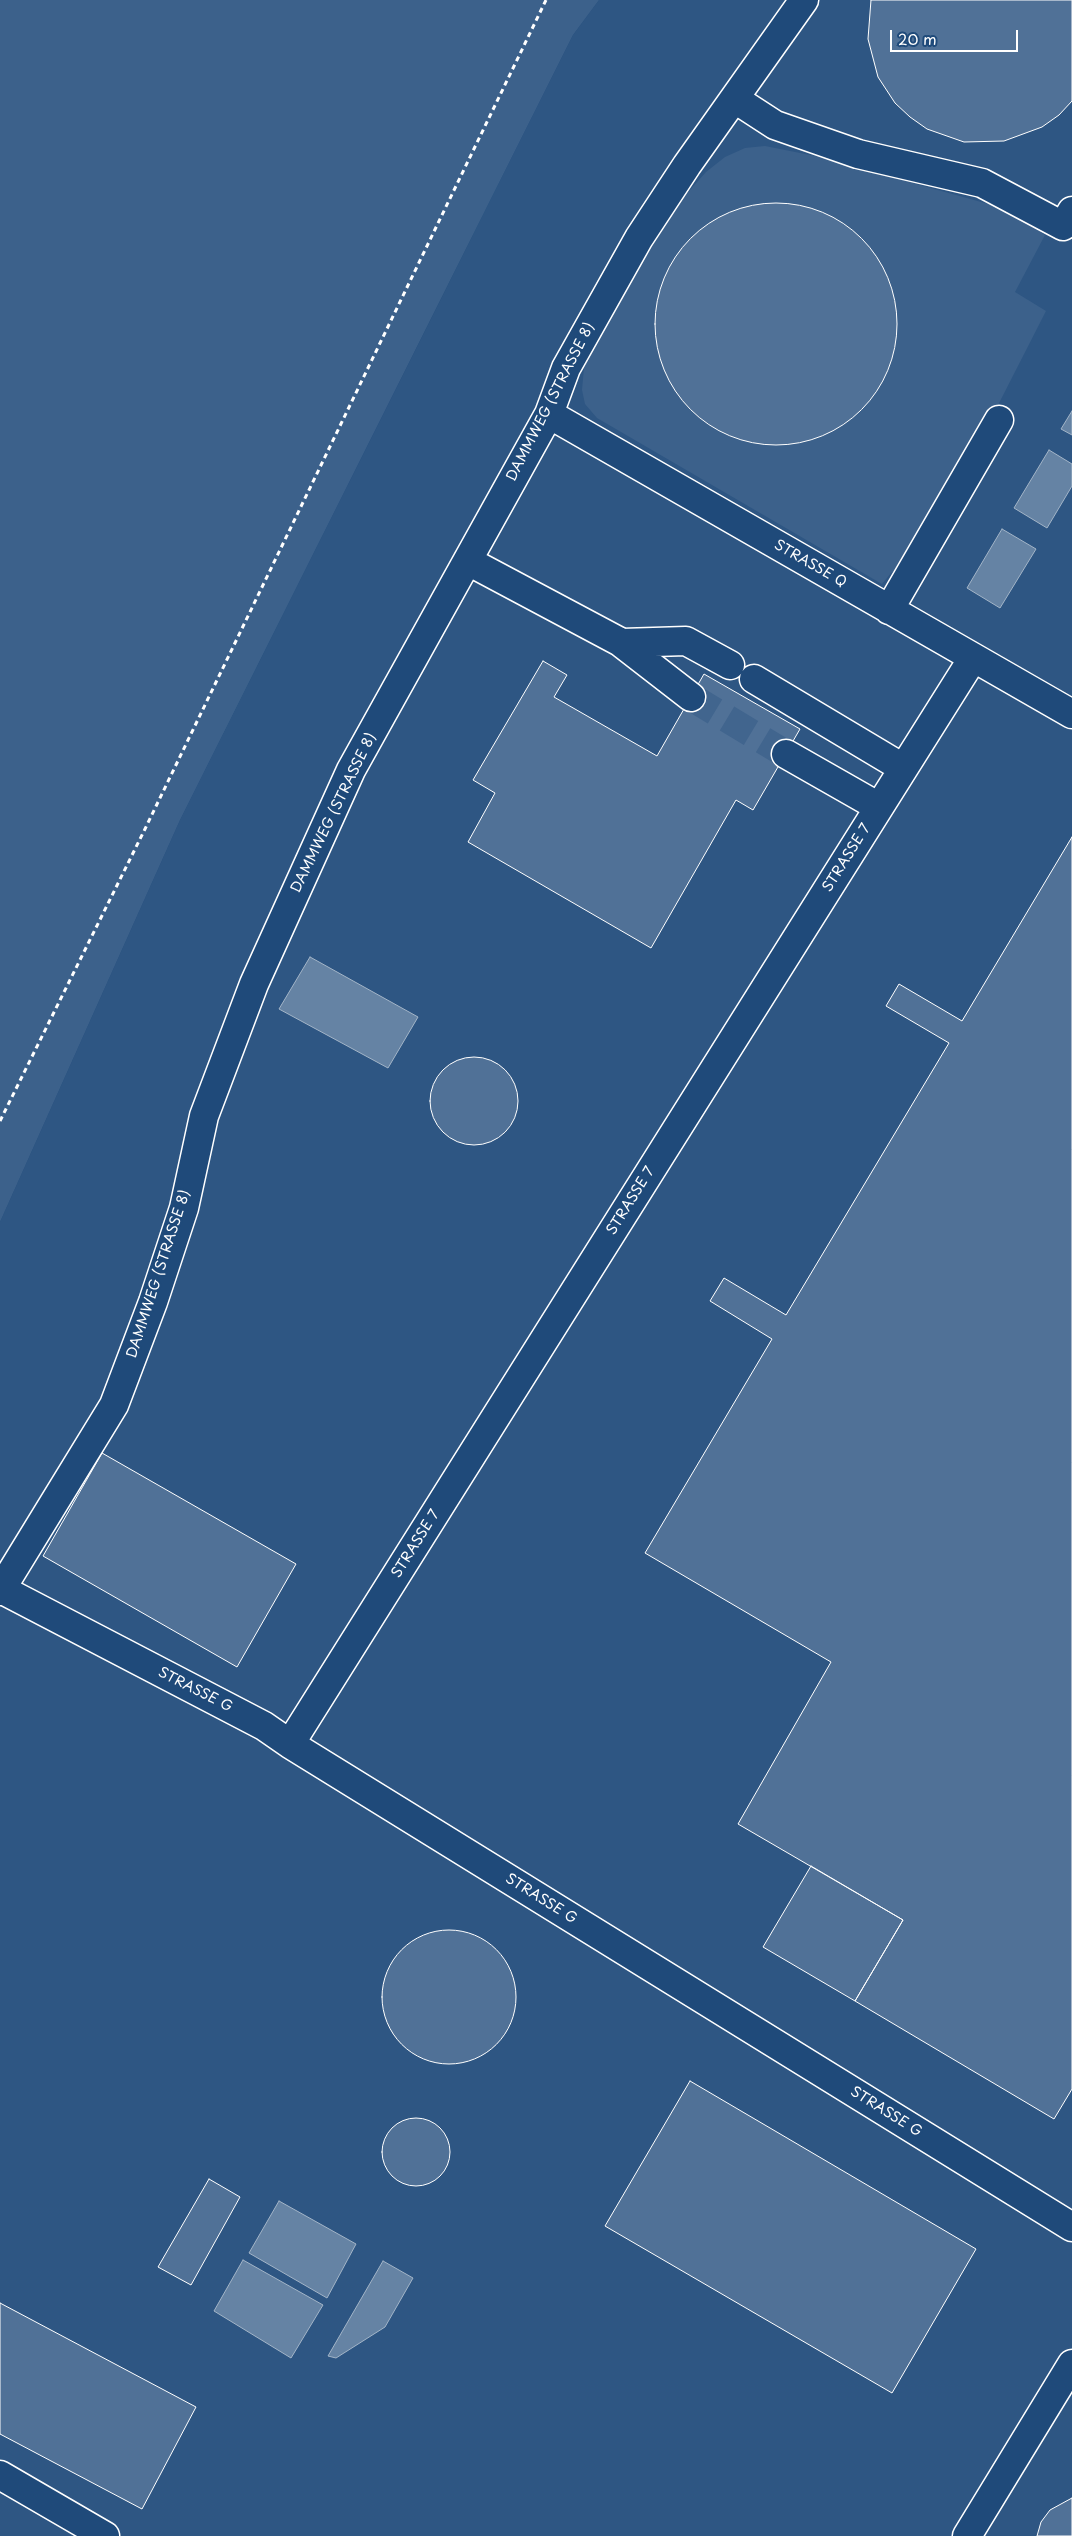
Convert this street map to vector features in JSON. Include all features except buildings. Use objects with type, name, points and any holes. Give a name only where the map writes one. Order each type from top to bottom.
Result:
[{"type":"street","name":"DAMMWEG (STRASSE 8)","points":[[0,1590],[114,1405],[153,1302],[184,1208],[204,1116],[254,984],[351,770],[549,414],[566,368],[639,238],[687,165],[804,0]]},
{"type":"street","points":[[735,99],[775,125],[858,154],[982,183],[1069,223]]},
{"type":"street","name":"STRASSE Q","points":[[549,414],[1072,714]]},
{"type":"street","points":[[889,610],[999,420]]},
{"type":"street","points":[[468,560],[620,642],[691,697]]},
{"type":"street","points":[[620,642],[686,642],[730,666]]},
{"type":"street","name":"STRASSE 7","points":[[290,1744],[973,658]]},
{"type":"street","points":[[754,679],[903,768]]},
{"type":"street","points":[[786,754],[879,807]]},
{"type":"street","name":"STRASSE G","points":[[0,1590],[264,1726],[290,1744],[1072,2227]]},
{"type":"street","points":[[967,2536],[1072,2364]]},
{"type":"street","points":[[0,2475],[105,2536]]},
{"type":"path","points":[[0,1121],[145,829],[546,0]]},
{"type":"shaded area","points":[[0,0],[599,0],[573,35],[180,820],[0,1222]]},
{"type":"shaded area","points":[[599,0],[1072,0],[1072,2536],[0,2536],[0,1222],[180,820],[573,35]]},
{"type":"shaded area","points":[[765,146],[815,156],[992,205],[1013,214],[1045,235],[1015,292],[1046,311],[995,411],[905,563],[891,573],[882,584],[597,418],[585,404],[582,390],[584,368],[610,314],[682,199],[706,172],[725,157],[745,148]]},
{"type":"shaded area","points":[[1072,411],[1072,435],[1061,429]]},
{"type":"shaded area","points":[[1049,450],[1072,464],[1072,486],[1047,528],[1014,508]]},
{"type":"shaded area","points":[[1002,529],[1036,549],[1000,608],[967,588]]},
{"type":"shaded area","points":[[310,957],[418,1017],[388,1068],[279,1009]]},
{"type":"shaded area","points":[[279,2201],[356,2244],[327,2298],[249,2253]]},
{"type":"shaded area","points":[[243,2260],[323,2305],[291,2358],[214,2311]]},
{"type":"shaded area","points":[[383,2261],[413,2278],[385,2327],[336,2358],[328,2356]]},
{"type":"tunnel","points":[[691,697],[786,754]]}]
